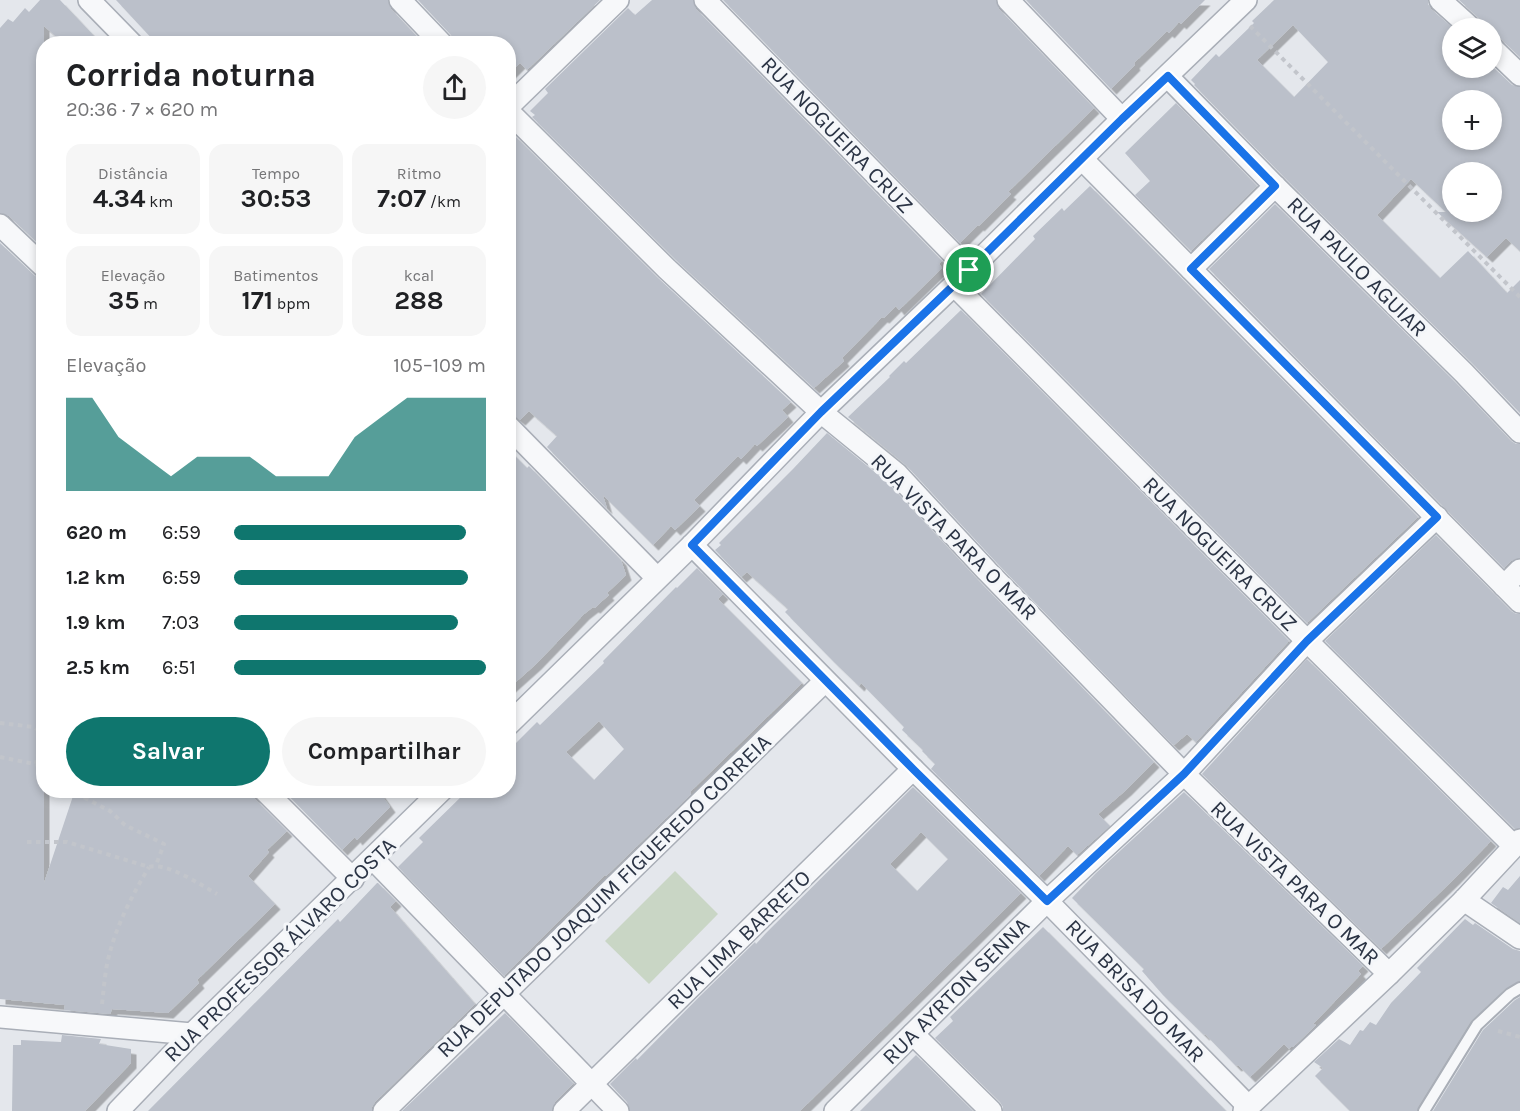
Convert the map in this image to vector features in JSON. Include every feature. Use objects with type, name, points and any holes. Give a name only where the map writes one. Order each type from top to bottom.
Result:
[{"type":"street","points":[[89,0],[124,36]]},
{"type":"street","points":[[400,0],[434,36]]},
{"type":"street","points":[[516,101],[618,0]]},
{"type":"street","name":"RUA NOGUEIRA CRUZ","points":[[705,0],[962,278],[1307,641],[1517,843]]},
{"type":"street","points":[[1008,0],[1122,119]]},
{"type":"street","points":[[1440,0],[1460,18]]},
{"type":"street","points":[[516,717],[692,545],[821,412],[962,278],[1240,5]]},
{"type":"street","points":[[1502,58],[1520,75]]},
{"type":"street","name":"RUA PAULO AGUIAR","points":[[1168,76],[1275,186],[1464,372],[1520,432]]},
{"type":"street","name":"RUA VISTA PARA O MAR","points":[[516,117],[667,269],[821,412],[897,474],[987,571],[1184,774],[1389,974]]},
{"type":"street","points":[[1082,159],[1520,602]]},
{"type":"street","points":[[1191,269],[1275,186]]},
{"type":"street","points":[[0,225],[36,259]]},
{"type":"street","points":[[516,434],[657,578]]},
{"type":"street","name":"RUA AYRTON SENNA","points":[[835,1111],[1047,901],[1184,774],[1307,641],[1437,517]]},
{"type":"street","name":"RUA BRISA DO MAR","points":[[692,545],[825,681],[1047,901],[1246,1109]]},
{"type":"street","points":[[1504,586],[1520,570]]},
{"type":"street","name":"RUA DEPUTADO JOAQUIM FIGUEREDO CORREIA","points":[[384,1111],[825,681]]},
{"type":"street","name":"RUA LIMA BARRETO","points":[[564,1111],[913,769]]},
{"type":"street","points":[[272,798],[353,879]]},
{"type":"street","name":"RUA PROFESSOR ÁLVARO COSTA","points":[[118,1111],[192,1034],[434,798]]},
{"type":"street","points":[[1246,1109],[1389,974],[1464,900],[1517,843]]},
{"type":"street","points":[[373,859],[618,1111]]},
{"type":"street","points":[[1464,900],[1520,938]]},
{"type":"street","points":[[0,1017],[192,1034]]},
{"type":"street","points":[[913,1034],[991,1111]]},
{"type":"lane","points":[[1424,1111],[1477,1025],[1510,994],[1520,988]]},
{"type":"path","points":[[1240,5],[1520,297]]},
{"type":"path","points":[[0,723],[36,728]]},
{"type":"path","points":[[0,758],[36,764]]},
{"type":"path","points":[[85,798],[110,811],[124,825],[164,844],[156,865]]},
{"type":"path","points":[[27,842],[67,842],[149,867],[156,865],[167,868],[217,894]]},
{"type":"path","points":[[99,1026],[109,955],[114,938],[135,891],[149,867]]},
{"type":"green space","points":[[675,871],[718,914],[649,984],[605,941]]},
{"type":"building","points":[[40,0],[60,0],[94,36],[56,36],[44,26],[44,36],[36,36],[36,241],[9,216],[0,213],[0,28],[8,19],[13,22],[25,8],[29,12]]},
{"type":"building","points":[[116,0],[388,0],[391,9],[416,36],[150,36]]},
{"type":"building","points":[[418,0],[600,0],[527,70],[520,63],[516,67],[516,36],[451,35]]},
{"type":"building","points":[[652,0],[693,0],[696,9],[942,261],[939,264],[942,268],[899,310],[896,306],[884,318],[882,317],[842,358],[844,361],[814,388],[676,260],[532,117],[535,115],[530,111],[548,93],[545,89],[628,8],[635,15]]},
{"type":"building","points":[[723,0],[996,0],[999,9],[1094,108],[1008,192],[1011,194],[960,243]]},
{"type":"building","points":[[1026,0],[1205,0],[1181,24],[1179,22],[1169,33],[1167,31],[1111,89]]},
{"type":"building","points":[[1274,0],[1428,0],[1431,9],[1442,18],[1442,78],[1502,78],[1502,76],[1512,85],[1520,87],[1520,251],[1506,238],[1487,257],[1448,222],[1502,222],[1502,162],[1442,162],[1442,208],[1411,179],[1377,215],[1440,278],[1468,251],[1507,293],[1520,280],[1520,413],[1194,85],[1191,80],[1216,54],[1219,57],[1254,23],[1252,21]],"holes":[[[1293,25],[1328,62],[1294,97],[1257,60]]]},
{"type":"building","points":[[1459,0],[1520,0],[1520,57],[1502,40],[1502,18],[1479,18]]},
{"type":"building","points":[[1176,103],[1257,186],[1191,251],[1135,195],[1150,181],[1125,153]]},
{"type":"building","points":[[516,137],[658,278],[791,402],[782,410],[788,417],[757,446],[755,444],[741,459],[738,456],[694,500],[700,506],[675,530],[671,526],[653,545],[603,495],[607,509],[547,447],[557,436],[529,411],[520,420],[516,417]]},
{"type":"building","points":[[1090,186],[1418,517],[1307,623],[981,294],[1035,239],[1033,236],[1062,208],[1064,211]]},
{"type":"building","points":[[1275,204],[1455,382],[1511,441],[1520,444],[1520,558],[1511,561],[1504,568],[1209,269]]},
{"type":"building","points":[[0,243],[36,276],[36,798],[44,798],[44,883],[72,798],[255,798],[287,831],[267,850],[269,852],[248,876],[275,904],[197,980],[199,983],[168,1013],[112,1009],[110,1014],[64,1010],[65,1005],[0,999]]},
{"type":"building","points":[[961,310],[1289,641],[1196,742],[1187,734],[1174,745],[1172,744],[906,465],[848,417],[904,361],[906,363]]},
{"type":"building","points":[[827,433],[888,483],[1154,762],[1098,814],[1110,826],[1077,855],[1068,846],[1039,876],[931,769],[935,764],[902,730],[904,727],[861,683],[859,686],[834,662],[785,612],[788,609],[747,572],[741,577],[715,550],[721,545],[719,543]]},
{"type":"building","points":[[516,457],[527,468],[529,466],[621,560],[626,575],[607,593],[609,595],[595,608],[593,607],[584,614],[516,682]]},
{"type":"building","points":[[1436,535],[1511,611],[1520,614],[1520,828],[1515,829],[1325,641]]},
{"type":"building","points":[[697,568],[723,594],[718,599],[802,683],[504,976],[398,867],[423,842],[419,838],[460,798],[516,798],[516,743],[537,722],[540,725],[604,663],[603,661]],"holes":[[[599,721],[624,749],[594,780],[566,752]]]},
{"type":"building","points":[[1307,659],[1491,841],[1381,949],[1202,774]]},
{"type":"building","points":[[913,787],[1021,893],[800,1111],[630,1111],[627,1102],[610,1084]],"holes":[[[921,832],[948,859],[917,891],[890,864]]]},
{"type":"building","points":[[1184,792],[1363,966],[1358,971],[1361,974],[1313,1024],[1316,1025],[1293,1047],[1289,1049],[1284,1044],[1250,1077],[1163,995],[1142,971],[1144,969],[1072,898]]},
{"type":"building","points":[[291,798],[384,798],[390,807],[357,840],[355,837],[342,850]]},
{"type":"building","points":[[1520,876],[1520,923],[1491,903],[1503,887],[1508,890]]},
{"type":"building","points":[[377,883],[396,901],[390,907],[475,1004],[375,1102],[372,1111],[148,1111],[338,919],[340,922]]},
{"type":"building","points":[[1465,919],[1520,951],[1520,981],[1505,989],[1471,1021],[1417,1111],[1350,1111],[1315,1076],[1323,1068],[1314,1062],[1339,1039],[1350,1045],[1360,1030],[1363,1031],[1370,1022],[1376,1025],[1391,1003],[1421,972],[1417,968]]},
{"type":"building","points":[[1043,927],[1226,1111],[1003,1111],[1000,1102],[935,1038],[953,1021],[950,1017]]},
{"type":"building","points":[[1520,997],[1520,1111],[1433,1111],[1483,1030]]},
{"type":"building","points":[[505,1013],[573,1083],[555,1102],[552,1111],[402,1111]]},
{"type":"building","points":[[62,1035],[101,1039],[99,1044],[131,1049],[131,1063],[85,1111],[12,1111],[13,1045],[21,1045],[21,1040],[61,1042]]},
{"type":"building","points":[[916,1055],[973,1111],[860,1111]]},
{"type":"route","points":[[1168,76],[1275,186],[1191,269],[1437,517],[1307,641],[1184,774],[1047,901],[825,681],[692,545],[821,412],[969,270],[1168,76]]}]
